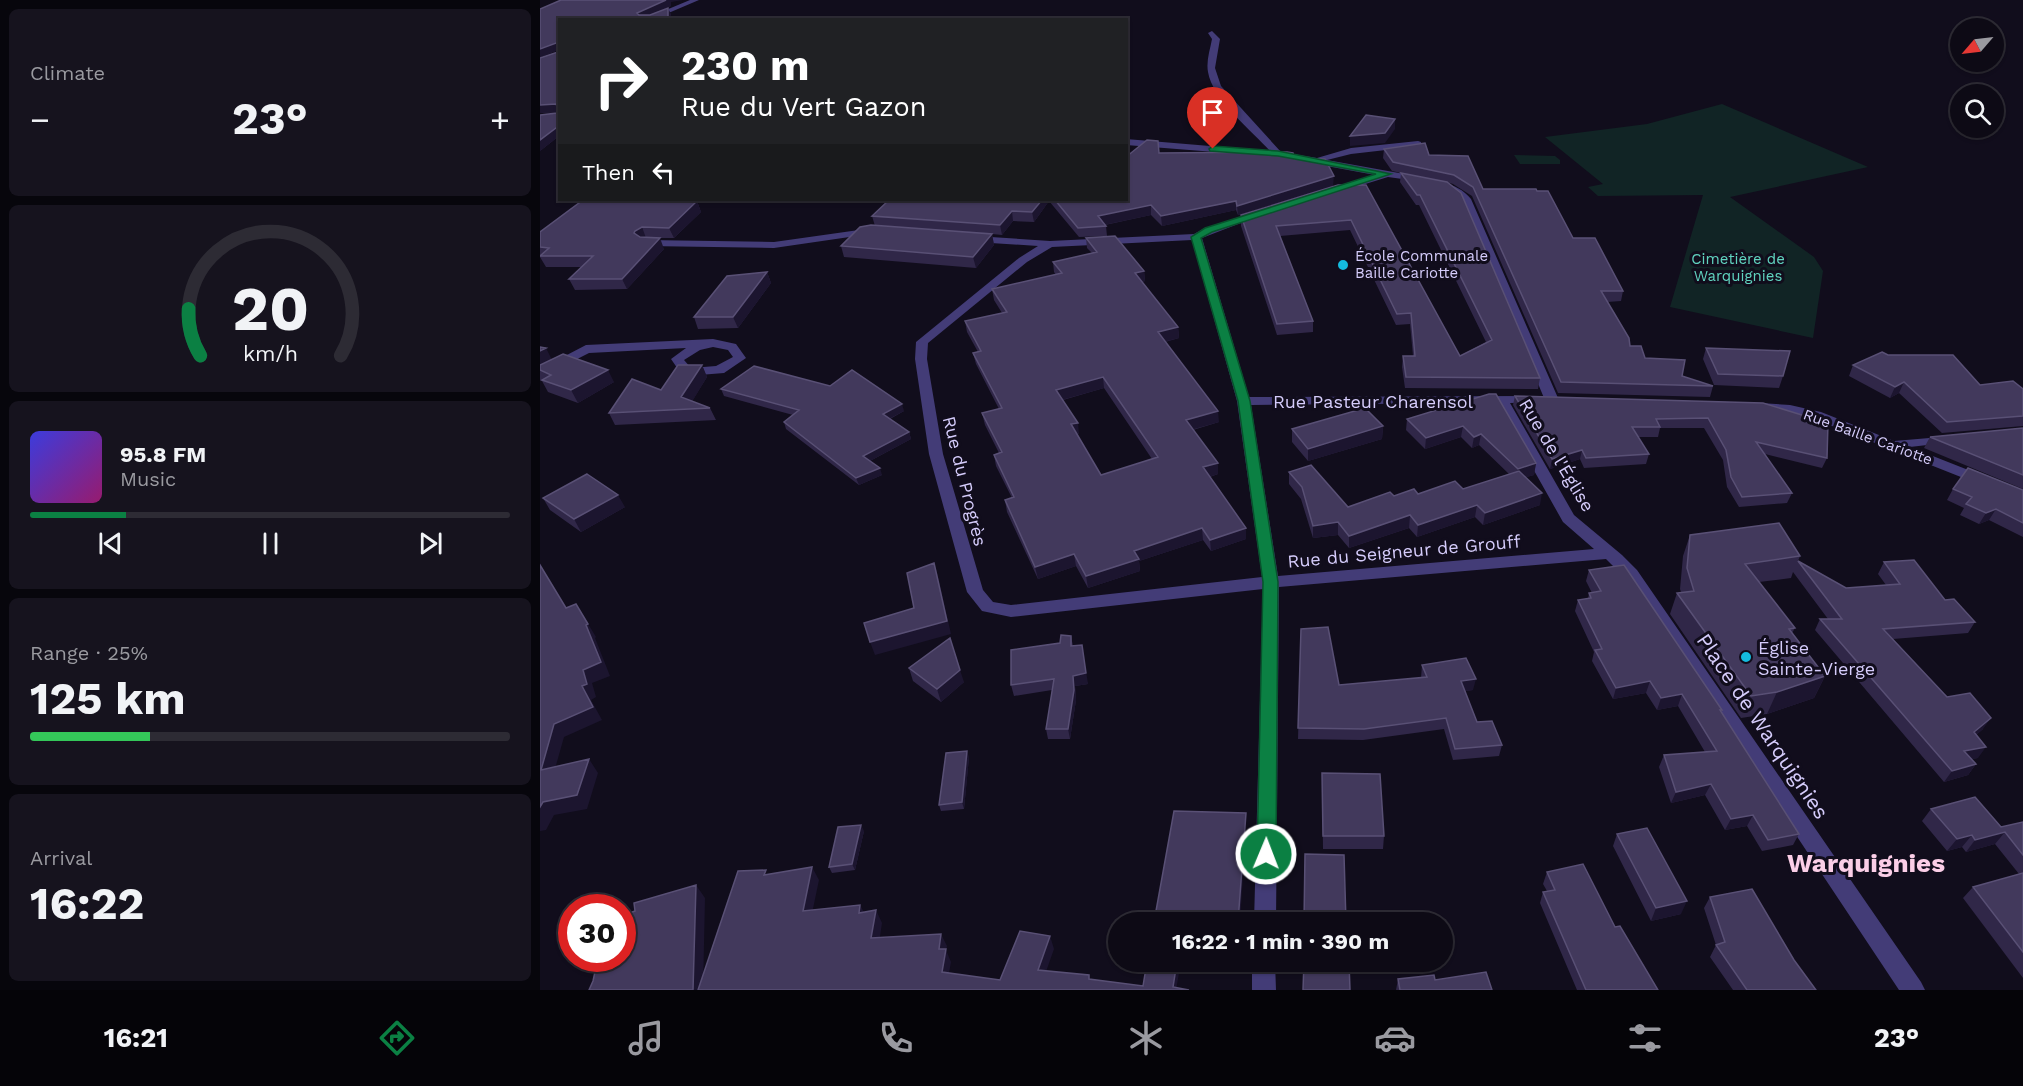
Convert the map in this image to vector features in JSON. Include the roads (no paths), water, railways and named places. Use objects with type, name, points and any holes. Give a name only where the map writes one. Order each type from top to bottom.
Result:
[{"type":"street","points":[[675,0],[674,4],[681,6]]},
{"type":"street","points":[[650,18],[696,0]]},
{"type":"street","points":[[1212,33],[1216,39],[1211,67],[1213,77],[1228,98],[1278,154]]},
{"type":"street","points":[[1128,142],[1278,154],[1387,174]]},
{"type":"street","points":[[1318,160],[1351,151],[1418,144]]},
{"type":"street","points":[[1320,195],[1387,174]]},
{"type":"street","name":"Rue Pasteur Charensol","points":[[1244,401],[1557,398],[1466,199],[1450,188],[1387,174]]},
{"type":"street","points":[[1196,237],[1209,230],[1264,212]]},
{"type":"street","points":[[646,243],[774,245],[874,231],[886,232]]},
{"type":"street","name":"Rue Pasteur Charensol","points":[[1196,237],[1244,401],[1271,582],[1265,912]]},
{"type":"street","name":"Rue du Progrès","points":[[988,608],[975,592],[936,454],[921,359],[922,342],[1023,260],[1050,244],[1196,237]]},
{"type":"street","points":[[968,238],[1050,244]]},
{"type":"street","points":[[540,374],[586,349],[713,344]]},
{"type":"street","name":"Rue de l'Église","points":[[1501,400],[1569,518],[1581,532],[1608,553]]},
{"type":"street","name":"Rue Baille Cariotte","points":[[1747,405],[1790,409],[1816,415],[1991,483]]},
{"type":"street","points":[[1894,445],[1964,438]]},
{"type":"street","name":"Rue du Seigneur de Grouff","points":[[988,608],[1011,611],[1271,582],[1608,553]]},
{"type":"street","name":"Place de Warquignies","points":[[1608,553],[1620,561],[1631,574],[1913,990]]},
{"type":"street","points":[[1264,972],[1264,990]]},
{"type":"place","name":"École Communale Baille Cariotte","points":[[1343,265]]},
{"type":"place","name":"Église Sainte-Vierge","points":[[1746,657]]},
{"type":"district","name":"Warquignies","points":[[1866,863]]},
{"type":"park label","name":"Cimetière de Warquignies","points":[[1738,268]]}]
